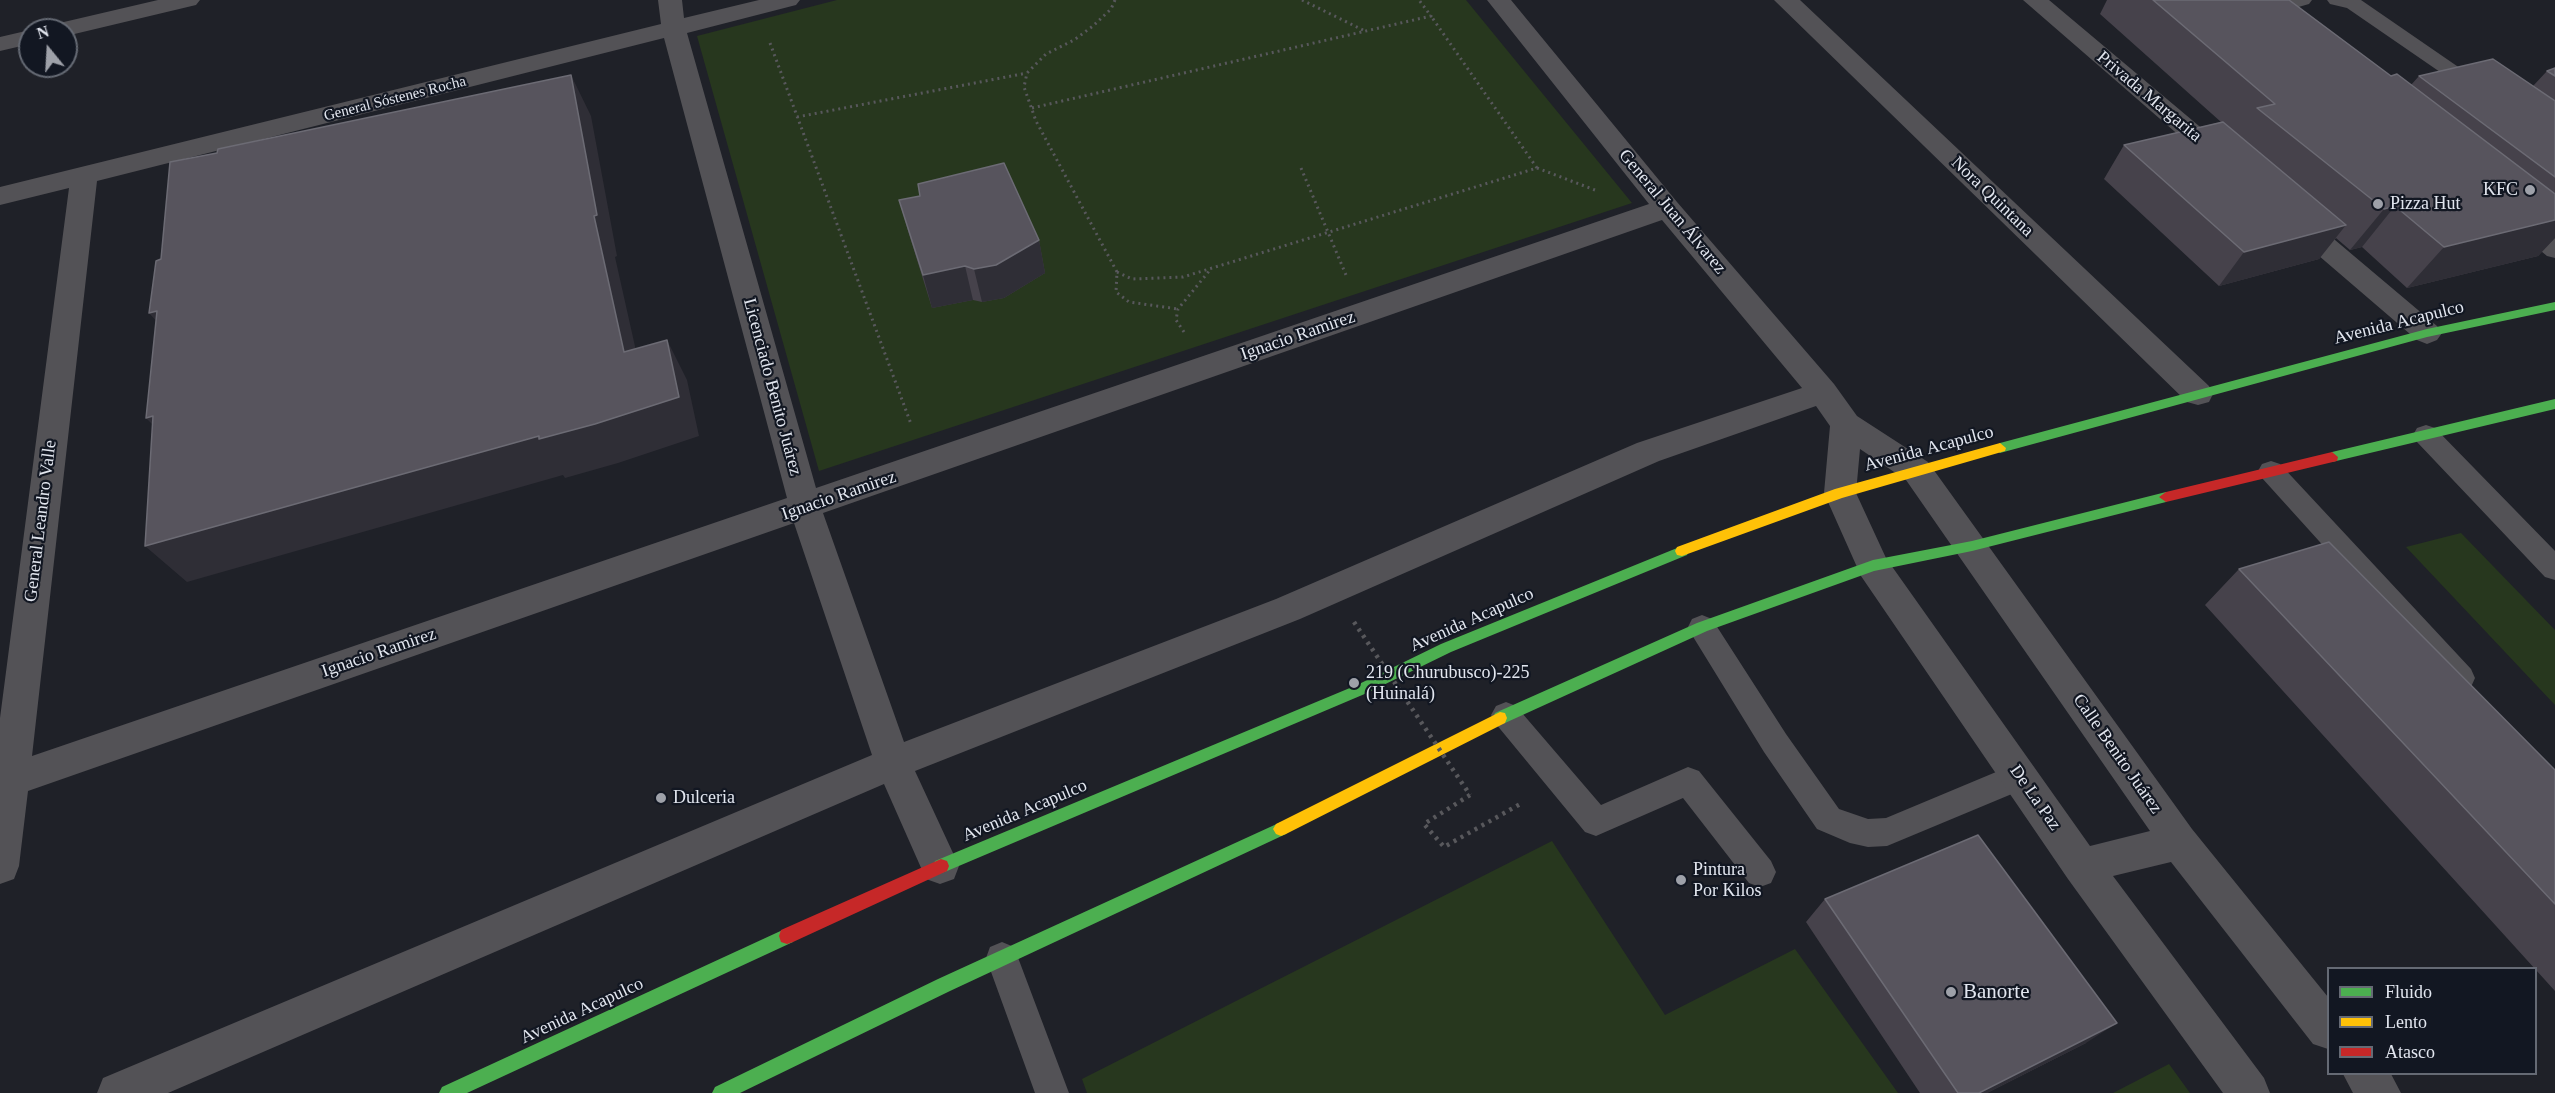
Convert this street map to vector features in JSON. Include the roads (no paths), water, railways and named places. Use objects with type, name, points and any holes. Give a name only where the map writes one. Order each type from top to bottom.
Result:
[{"type":"main road","name":"Avenida Acapulco","points":[[448,1093],[940,866],[1362,689],[1446,648],[1710,539],[1840,492],[2427,333],[2555,306]]},
{"type":"main road","points":[[738,1088],[1002,958],[1301,820],[1506,716],[1702,627],[1873,566],[1972,546],[2271,471],[2555,404]]},
{"type":"street","points":[[78,26],[188,0]]},
{"type":"street","name":"Licenciado Benito Juárez","points":[[670,0],[674,30],[805,507],[893,763],[940,866]]},
{"type":"street","name":"General Sóstenes Rocha","points":[[0,196],[84,177],[789,0]]},
{"type":"street","name":"General Juan Álvarez","points":[[1499,0],[1667,208],[1823,392],[1846,424],[1917,471]]},
{"type":"street","name":"Nora Quintana","points":[[1786,0],[2198,394]]},
{"type":"street","name":"Privada Margarita","points":[[2035,0],[2236,170]]},
{"type":"street","points":[[0,44],[18,40]]},
{"type":"street","name":"General Leandro Valle","points":[[0,866],[84,177]]},
{"type":"street","points":[[2272,201],[2427,333]]},
{"type":"street","name":"Ignacio Ramirez","points":[[10,780],[1667,208]]},
{"type":"street","points":[[118,1093],[893,763],[1288,609],[1648,452],[1823,392]]},
{"type":"street","points":[[1840,492],[1846,424]]},
{"type":"street","name":"Calle Benito Juárez","points":[[1917,471],[2179,842],[2327,1028]]},
{"type":"street","name":"De La Paz","points":[[1840,492],[1873,566],[2082,866],[2249,1093]]},
{"type":"street","points":[[2082,866],[2179,842]]},
{"type":"street","points":[[2365,1075],[2380,1093]]},
{"type":"lane","points":[[2285,39],[2271,22],[2271,9],[2302,0]]},
{"type":"lane","points":[[2337,0],[2354,3],[2497,102]]},
{"type":"lane","points":[[2440,83],[2462,79]]},
{"type":"lane","points":[[2500,208],[2555,250]]},
{"type":"lane","points":[[2426,435],[2555,569]]},
{"type":"lane","points":[[2271,471],[2476,694]]},
{"type":"lane","points":[[1702,627],[1774,743],[1828,819],[1850,829],[1868,833],[1887,832],[2020,776]]},
{"type":"lane","points":[[1506,716],[1596,822],[1688,781],[1760,872]]},
{"type":"lane","points":[[1002,958],[1052,1093]]},
{"type":"place","name":"KFC","points":[[2530,190]]},
{"type":"place","name":"Pizza Hut","points":[[2378,204]]},
{"type":"place","name":"219 (Churubusco)-225 (Huinalá)","points":[[1354,683]]},
{"type":"place","name":"Dulceria","points":[[661,798]]},
{"type":"place","name":"Pintura Por Kilos","points":[[1681,880]]},
{"type":"place","name":"Banorte","points":[[1951,992]]}]
